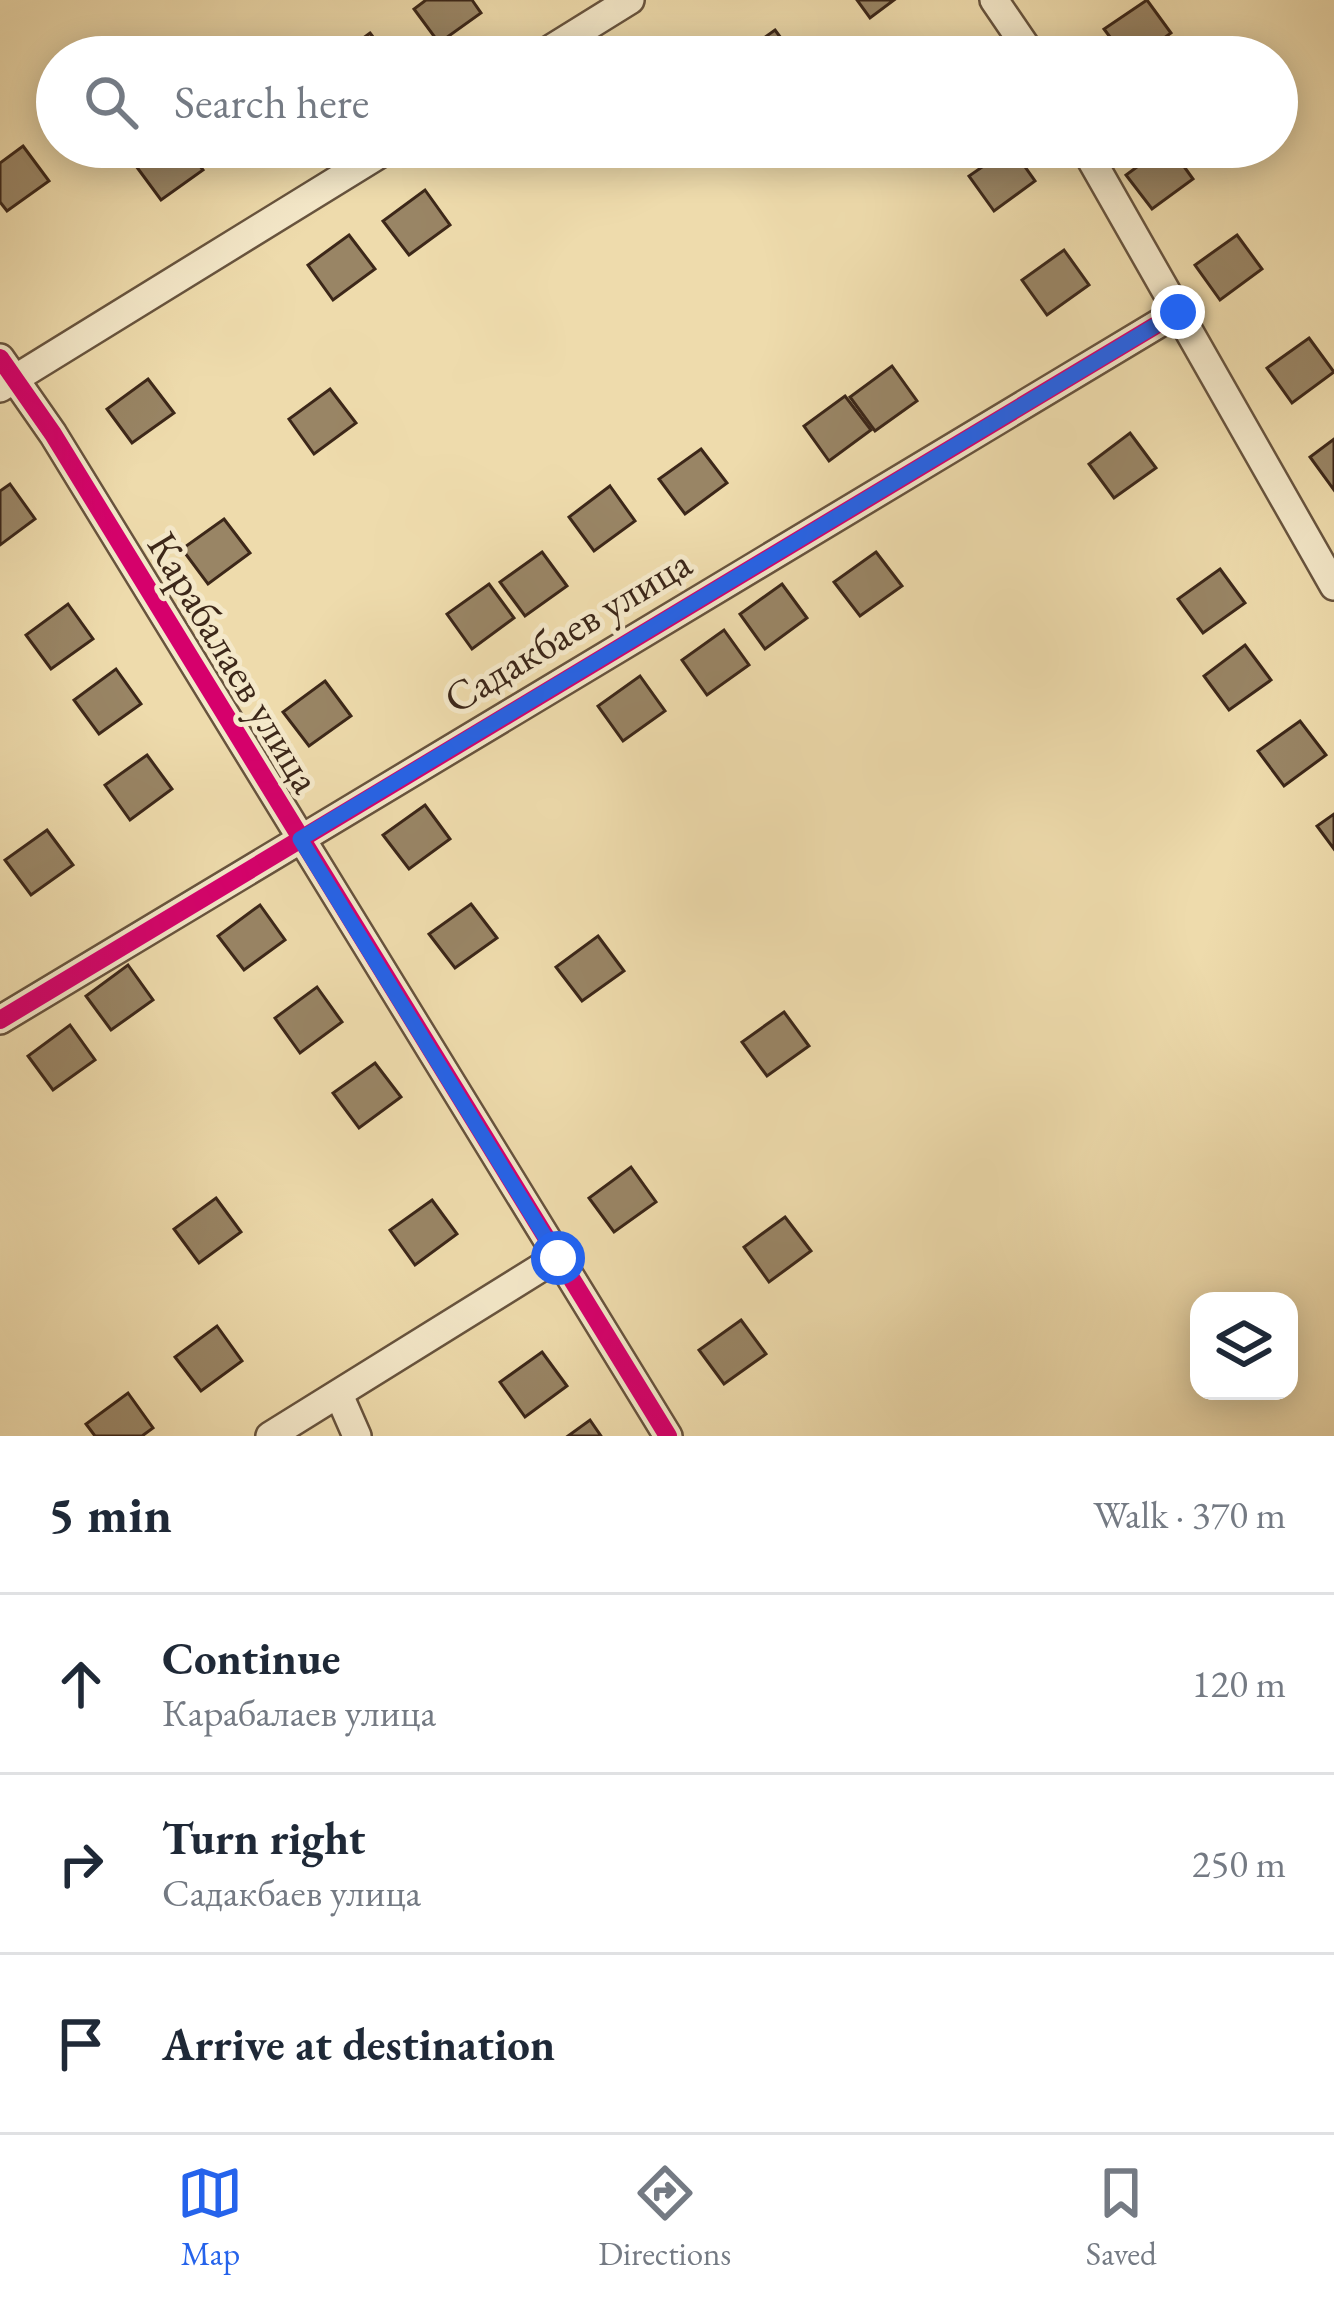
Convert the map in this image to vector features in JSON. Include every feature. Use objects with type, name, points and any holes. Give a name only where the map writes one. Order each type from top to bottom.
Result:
[{"type":"street","points":[[572,36],[630,0]]},
{"type":"street","points":[[994,0],[1022,36]]},
{"type":"street","points":[[1017,28],[1026,0]]},
{"type":"street","points":[[5,375],[356,168]]},
{"type":"street","points":[[1096,168],[1334,586]]},
{"type":"street","name":"Садакбаев улица","points":[[0,1020],[1178,312]]},
{"type":"street","name":"Карабалаев улица","points":[[5,375],[53,434],[668,1436]]},
{"type":"street","points":[[270,1436],[558,1258]]},
{"type":"street","points":[[339,1395],[357,1436]]},
{"type":"building","points":[[426,0],[472,0],[481,13],[449,36],[434,36],[414,9]]},
{"type":"building","points":[[857,0],[894,0],[870,18]]},
{"type":"building","points":[[1147,0],[1171,33],[1109,36],[1104,29]]},
{"type":"building","points":[[23,146],[49,181],[7,211],[0,202],[0,163]]},
{"type":"building","points":[[137,168],[202,168],[203,170],[161,200]]},
{"type":"building","points":[[981,168],[1026,168],[1035,181],[994,211],[969,176]]},
{"type":"building","points":[[1136,168],[1185,168],[1193,179],[1152,209],[1126,175]]},
{"type":"building","points":[[425,190],[450,225],[409,255],[383,221]]},
{"type":"building","points":[[349,235],[375,269],[333,300],[308,265]]},
{"type":"building","points":[[1237,235],[1262,269],[1220,300],[1195,265]]},
{"type":"building","points":[[1064,250],[1089,285],[1047,315],[1022,280]]},
{"type":"building","points":[[1309,338],[1334,372],[1292,403],[1267,368]]},
{"type":"building","points":[[892,366],[917,401],[875,431],[850,397]]},
{"type":"building","points":[[148,379],[174,413],[132,443],[107,409]]},
{"type":"building","points":[[330,389],[356,423],[314,454],[289,419]]},
{"type":"building","points":[[845,396],[871,430],[829,461],[804,426]]},
{"type":"building","points":[[1130,433],[1156,468],[1114,498],[1089,464]]},
{"type":"building","points":[[1334,439],[1334,490],[1310,457]]},
{"type":"building","points":[[701,449],[727,483],[685,514],[659,479]]},
{"type":"building","points":[[10,484],[35,519],[0,545],[0,491]]},
{"type":"building","points":[[610,486],[635,521],[594,551],[569,517]]},
{"type":"building","points":[[224,519],[250,553],[208,584],[182,549]]},
{"type":"building","points":[[542,552],[567,586],[525,616],[500,582]]},
{"type":"building","points":[[876,552],[902,586],[860,616],[834,582]]},
{"type":"building","points":[[1220,569],[1245,603],[1203,633],[1178,599]]},
{"type":"building","points":[[489,584],[514,618],[472,649],[447,614]]},
{"type":"building","points":[[782,584],[807,618],[765,649],[740,614]]},
{"type":"building","points":[[68,604],[93,639],[51,669],[26,635]]},
{"type":"building","points":[[724,630],[749,665],[707,695],[682,660]]},
{"type":"building","points":[[1245,645],[1271,680],[1229,710],[1204,676]]},
{"type":"building","points":[[116,669],[141,704],[99,734],[74,700]]},
{"type":"building","points":[[640,676],[665,711],[623,741],[598,706]]},
{"type":"building","points":[[325,681],[351,716],[309,746],[283,712]]},
{"type":"building","points":[[1300,721],[1326,755],[1284,786],[1258,751]]},
{"type":"building","points":[[147,755],[172,789],[130,820],[105,785]]},
{"type":"building","points":[[425,805],[450,839],[409,869],[383,835]]},
{"type":"building","points":[[1334,814],[1334,849],[1317,826]]},
{"type":"building","points":[[47,830],[73,865],[31,895],[5,860]]},
{"type":"building","points":[[471,904],[497,938],[455,968],[429,934]]},
{"type":"building","points":[[260,905],[285,940],[244,970],[218,936]]},
{"type":"building","points":[[598,936],[624,971],[582,1001],[556,967]]},
{"type":"building","points":[[128,965],[153,1000],[111,1030],[86,996]]},
{"type":"building","points":[[317,987],[342,1022],[300,1053],[275,1018]]},
{"type":"building","points":[[784,1012],[809,1046],[767,1076],[742,1042]]},
{"type":"building","points":[[70,1025],[95,1060],[53,1090],[28,1056]]},
{"type":"building","points":[[375,1063],[401,1097],[359,1128],[333,1093]]},
{"type":"building","points":[[631,1167],[656,1202],[614,1232],[589,1198]]},
{"type":"building","points":[[216,1198],[241,1232],[199,1263],[174,1229]]},
{"type":"building","points":[[432,1200],[457,1234],[415,1265],[390,1230]]},
{"type":"building","points":[[785,1217],[811,1251],[769,1282],[744,1247]]},
{"type":"building","points":[[741,1320],[766,1354],[724,1384],[699,1350]]},
{"type":"building","points":[[217,1326],[242,1361],[201,1391],[175,1357]]},
{"type":"building","points":[[542,1352],[567,1386],[525,1417],[500,1382]]},
{"type":"building","points":[[128,1393],[153,1428],[142,1436],[95,1436],[86,1424]]},
{"type":"building","points":[[590,1420],[601,1436],[568,1436]]},
{"type":"cycle path","points":[[0,1020],[1178,312]]},
{"type":"cycle path","points":[[0,358],[53,434],[668,1436]]},
{"type":"route","points":[[558,1258],[300,839],[1178,312]]}]
